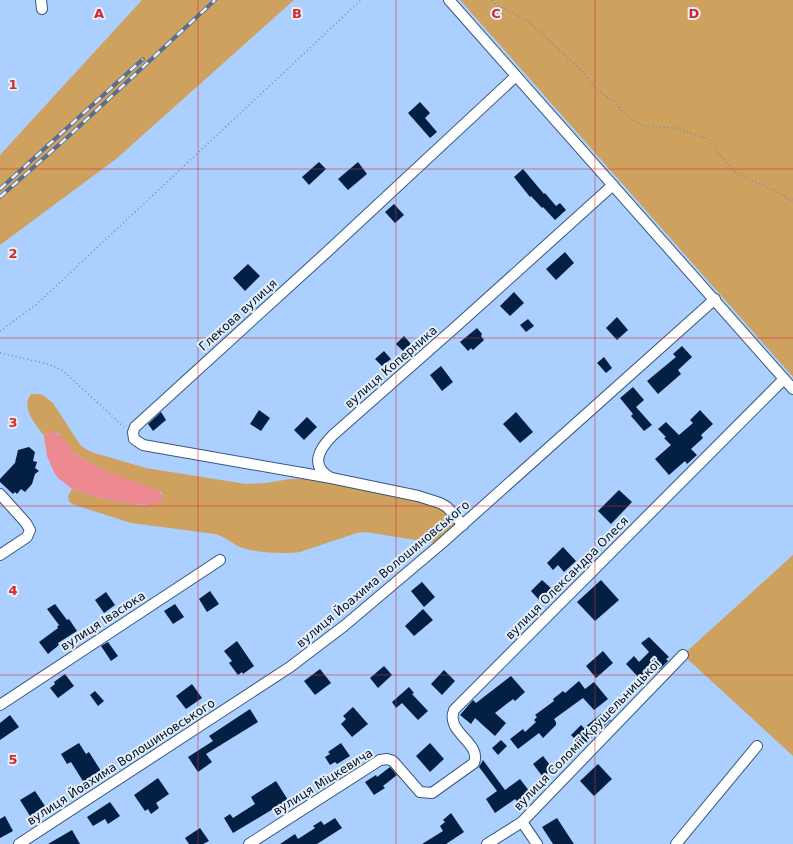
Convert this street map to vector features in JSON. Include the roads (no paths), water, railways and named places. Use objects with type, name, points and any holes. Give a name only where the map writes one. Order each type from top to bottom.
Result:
[{"type":"street","points":[[449,0],[793,389]]},
{"type":"street","name":"Глекова вулиця","points":[[331,478],[143,445],[138,443],[133,435],[133,432],[135,427],[328,251],[516,76]]},
{"type":"street","name":"вулиця Коперника","points":[[331,478],[323,472],[318,463],[320,450],[326,442],[613,185]]},
{"type":"street","name":"вулиця Йоахима Волошиновського","points":[[19,844],[317,648],[463,525],[715,299]]},
{"type":"street","name":"вулиця Олександра Олеся","points":[[426,793],[432,793],[474,763],[476,757],[475,752],[453,724],[451,717],[454,710],[784,379]]},
{"type":"street","points":[[331,478],[440,502],[447,506],[463,525]]},
{"type":"street","points":[[0,494],[26,523],[30,530],[27,537],[0,555]]},
{"type":"street","name":"вулиця Івасюка","points":[[0,705],[220,560]]},
{"type":"street","name":"вулиця Соломії Крушельницької","points":[[487,844],[522,822],[683,655]]},
{"type":"street","points":[[676,844],[757,746]]},
{"type":"street","name":"вулиця Міцкевича","points":[[249,844],[380,760],[387,759],[393,761],[420,792],[426,793]]},
{"type":"street","points":[[522,822],[537,844]]},
{"type":"railway","points":[[0,197],[71,134],[215,0]]},
{"type":"railway","points":[[0,189],[143,59]]}]
